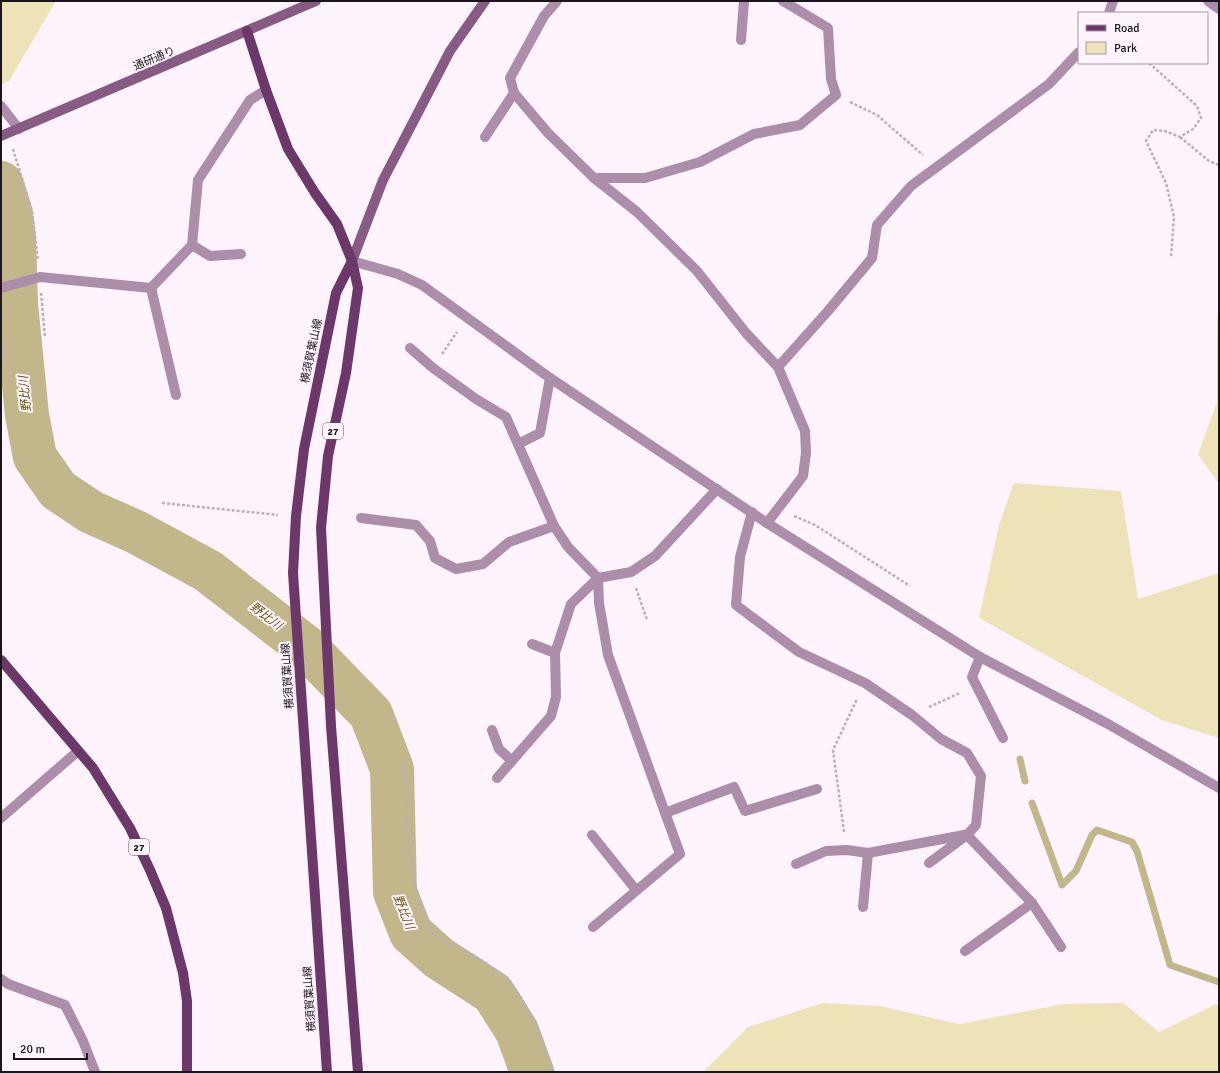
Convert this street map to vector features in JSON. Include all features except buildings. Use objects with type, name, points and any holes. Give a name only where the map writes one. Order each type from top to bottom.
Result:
[{"type":"main road","name":"27","points":[[246,31],[288,149],[315,193],[337,224],[352,261],[358,288],[346,373],[328,456],[321,528],[331,726],[358,1072]]},
{"type":"main road","name":"横須賀葉山線","points":[[327,1072],[293,573],[296,516],[308,427],[336,293],[352,261]]},
{"type":"main road","name":"27","points":[[1,660],[93,768],[130,828],[166,908],[183,973],[187,1001],[187,1072]]},
{"type":"street","name":"通研通り","points":[[4,135],[246,31],[296,5],[316,1]]},
{"type":"street","points":[[485,1],[450,51],[383,180],[352,261],[398,274],[422,285],[550,378],[768,523],[980,657],[1108,724],[1219,788]]},
{"type":"street","points":[[557,1],[544,16],[510,78],[514,93],[548,133],[594,178],[637,212],[697,271],[746,333],[778,367],[805,431],[806,453],[803,476],[768,523]]},
{"type":"street","points":[[741,40],[744,1]]},
{"type":"street","points":[[594,178],[645,178],[700,162],[754,134],[800,125],[836,95],[832,79],[828,28],[783,1]]},
{"type":"street","points":[[1109,12],[1113,1]]},
{"type":"street","points":[[1208,1],[1219,9]]},
{"type":"street","points":[[778,367],[872,258],[877,225],[911,186],[1049,84],[1078,53]]},
{"type":"street","points":[[151,288],[192,244],[198,180],[250,100],[266,90]]},
{"type":"street","points":[[485,137],[514,93]]},
{"type":"street","points":[[1,106],[18,129]]},
{"type":"street","points":[[192,244],[210,256],[241,254]]},
{"type":"street","points":[[1,288],[40,277],[151,288]]},
{"type":"street","points":[[151,288],[176,395]]},
{"type":"street","points":[[410,348],[433,368],[476,399],[506,417],[538,486],[554,526],[568,547],[598,578],[599,603],[608,655],[680,854],[593,927]]},
{"type":"street","points":[[518,444],[540,433],[550,378]]},
{"type":"street","points":[[497,778],[550,716],[556,697],[556,653],[571,604],[598,578],[631,572],[655,556],[718,489]]},
{"type":"street","points":[[752,512],[740,557],[736,605],[799,652],[865,683],[912,715],[941,739],[967,753],[981,776],[976,825],[968,834],[929,863]]},
{"type":"street","points":[[361,518],[416,525],[430,541],[435,558],[456,569],[483,564],[509,542],[554,526]]},
{"type":"street","points":[[532,644],[556,653]]},
{"type":"street","points":[[980,657],[972,677],[1003,738]]},
{"type":"street","points":[[492,730],[499,749],[512,760]]},
{"type":"street","points":[[1,818],[78,751]]},
{"type":"street","points":[[665,813],[734,787],[745,811],[817,789]]},
{"type":"street","points":[[796,864],[826,851],[847,850],[868,853],[968,834]]},
{"type":"street","points":[[968,834],[1032,903],[1061,947]]},
{"type":"street","points":[[592,835],[636,890]]},
{"type":"street","points":[[863,906],[868,853]]},
{"type":"street","points":[[965,951],[1032,903]]},
{"type":"street","points":[[1,979],[8,984],[64,1005],[83,1041],[95,1072]]},
{"type":"path","points":[[1150,64],[1197,106],[1201,118],[1193,129],[1180,137]]},
{"type":"path","points":[[836,95],[877,115],[937,167]]},
{"type":"path","points":[[1171,257],[1174,217],[1166,183],[1146,141],[1153,130],[1165,131],[1180,137],[1209,160],[1219,165]]},
{"type":"path","points":[[4,135],[32,211],[40,277],[44,338]]},
{"type":"path","points":[[433,368],[466,318]]},
{"type":"path","points":[[1,335],[4,361]]},
{"type":"path","points":[[162,503],[280,515]]},
{"type":"path","points":[[780,508],[815,526],[910,586]]},
{"type":"path","points":[[631,572],[647,620]]},
{"type":"path","points":[[847,850],[833,750],[865,683]]},
{"type":"path","points":[[912,715],[960,693]]},
{"type":"path","points":[[404,761],[408,830],[416,894],[423,914],[437,937],[469,953],[502,975],[522,999],[554,1072]]},
{"type":"green space","points":[[1,1],[56,1],[9,81],[1,84]]},
{"type":"green space","points":[[1219,314],[1219,484],[1198,454],[1217,402],[1217,315]]},
{"type":"green space","points":[[1014,483],[1121,491],[1138,599],[1219,573],[1219,738],[1162,720],[979,618],[999,525]]},
{"type":"green space","points":[[823,1003],[880,1006],[959,1024],[1064,1004],[1123,1003],[1159,1032],[1216,1004],[1219,1006],[1219,1072],[703,1072],[748,1027]]},
{"type":"waterway","name":"野比川","points":[[1,183],[11,214],[14,239],[16,304],[27,415],[35,457],[58,490],[91,512],[136,532],[208,571],[306,647],[371,714],[392,769],[395,892],[411,933],[439,958],[493,993],[517,1031],[532,1072]]},
{"type":"waterway","points":[[1020,759],[1025,781]]},
{"type":"waterway","points":[[1032,803],[1062,885],[1076,871],[1092,835],[1097,830],[1132,842],[1137,851],[1170,965],[1219,982]]}]
